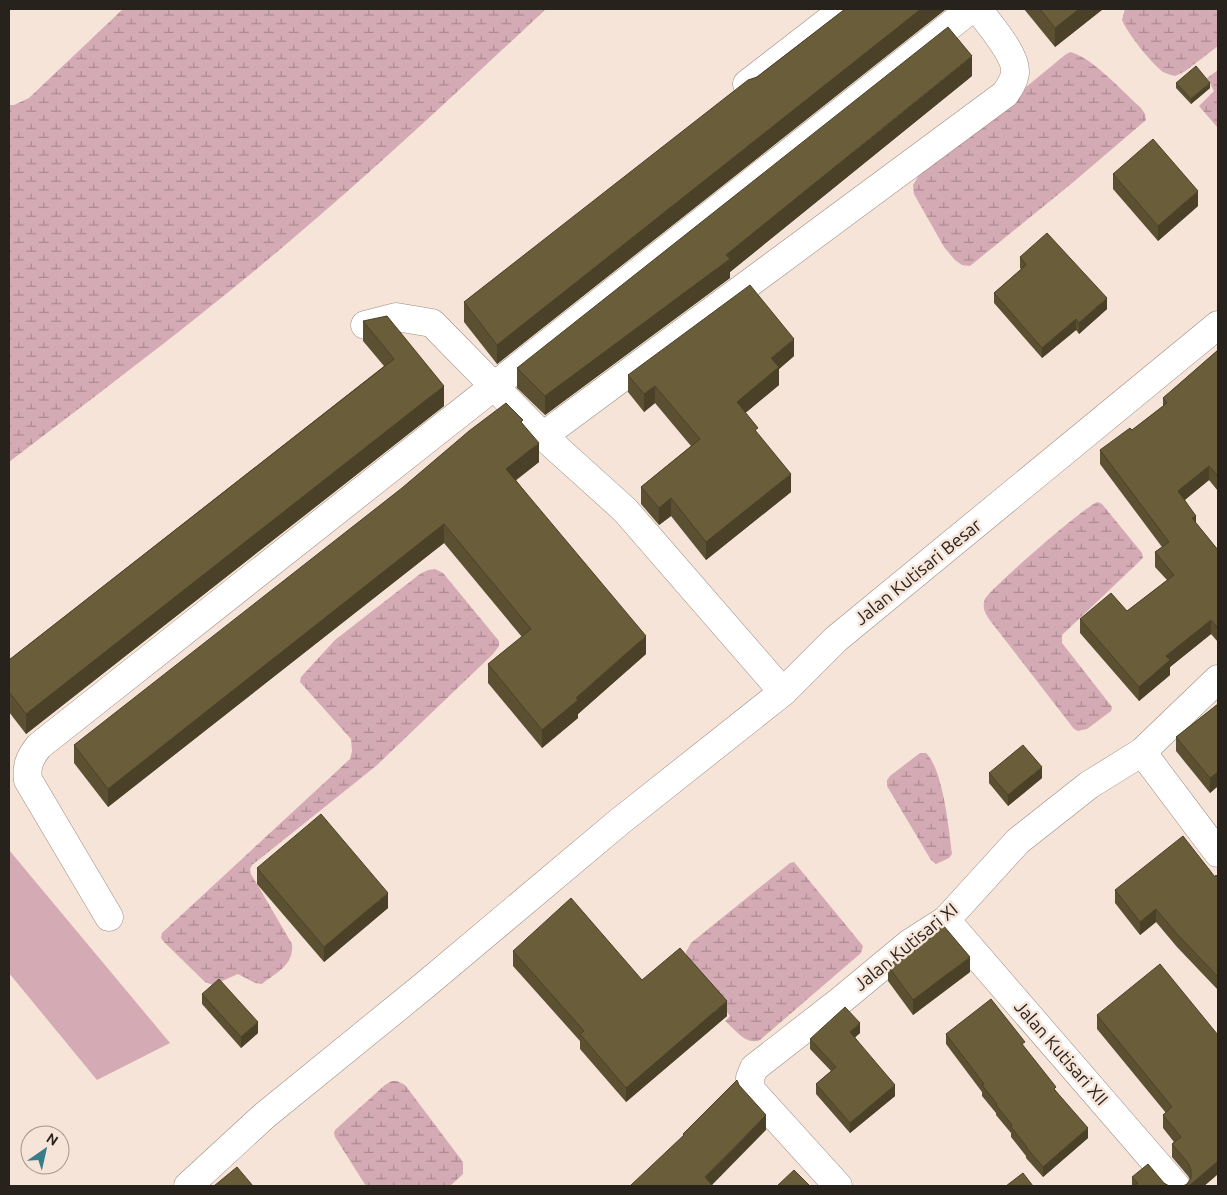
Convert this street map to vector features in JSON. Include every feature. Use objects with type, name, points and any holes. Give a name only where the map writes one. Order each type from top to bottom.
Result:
[{"type":"street","points":[[747,84],[844,9]]},
{"type":"street","points":[[109,917],[28,780],[27,770],[31,757],[39,746],[971,9]]},
{"type":"street","points":[[543,436],[1005,94],[1012,84],[1016,72],[1014,60],[978,9]]},
{"type":"street","points":[[365,325],[396,317],[432,323],[543,436],[625,510],[782,692]]},
{"type":"street","name":"Jalan Kutisari Besar","points":[[188,1186],[264,1116],[425,985],[619,822],[782,692],[836,639],[1218,325]]},
{"type":"street","name":"Jalan Kutisari XI","points":[[838,1186],[751,1090],[750,1078],[754,1068],[840,1001],[910,942],[946,920],[1018,841],[1089,785],[1142,752],[1218,679]]},
{"type":"street","points":[[1142,752],[1218,853]]},
{"type":"street","name":"Jalan Kutisari XII","points":[[946,920],[1176,1186]]},
{"type":"green space","points":[[123,9],[546,9],[388,155],[257,269],[9,462],[9,105],[14,105],[29,98]]},
{"type":"green space","points":[[1125,9],[1218,9],[1218,46],[1184,72],[1175,76],[1163,72],[1152,62],[1129,33],[1122,20]]},
{"type":"green space","points":[[1070,52],[1079,55],[1107,76],[1141,108],[1146,120],[970,266],[962,265],[944,247],[914,194],[913,185],[919,175]]},
{"type":"green space","points":[[1218,70],[1218,128],[1199,106],[1214,91],[1207,78]]},
{"type":"green space","points":[[1098,502],[1102,504],[1142,553],[1143,558],[1062,635],[1062,643],[1112,707],[1111,711],[1087,729],[1078,731],[1074,729],[992,623],[985,612],[984,603],[991,592],[1021,564],[1076,517]]},
{"type":"green space","points":[[435,569],[443,573],[499,641],[499,646],[493,654],[376,766],[252,865],[250,869],[251,874],[292,944],[292,951],[287,963],[279,972],[262,984],[255,983],[238,974],[213,985],[205,982],[164,942],[161,938],[162,933],[350,759],[352,751],[351,739],[300,682],[301,677],[335,640],[420,574]]},
{"type":"green space","points":[[920,753],[926,753],[937,772],[949,830],[952,854],[949,858],[936,864],[931,860],[887,786],[887,780],[890,776]]},
{"type":"green space","points":[[9,850],[170,1043],[97,1080],[9,973]]},
{"type":"green space","points":[[794,862],[863,946],[861,953],[760,1040],[750,1041],[741,1036],[725,1021],[730,1016],[687,961],[686,952],[691,943],[790,863]]},
{"type":"green space","points":[[392,1081],[405,1085],[463,1162],[463,1174],[450,1186],[366,1186],[335,1137],[335,1130],[385,1085]]},
{"type":"building","points":[[845,9],[921,9],[497,345],[464,302],[748,80],[757,77]]},
{"type":"building","points":[[1040,9],[1079,9],[1055,28]]},
{"type":"building","points":[[948,27],[972,56],[726,255],[730,259],[545,396],[517,368]]},
{"type":"building","points":[[1196,66],[1210,83],[1191,99],[1176,83]]},
{"type":"building","points":[[1153,139],[1198,191],[1158,226],[1113,174]]},
{"type":"building","points":[[1047,233],[1107,298],[1079,323],[1076,319],[1042,348],[994,293],[1026,265],[1020,257]]},
{"type":"building","points":[[750,285],[794,339],[771,358],[779,367],[737,402],[758,428],[755,430],[791,474],[706,542],[671,498],[659,508],[641,487],[700,439],[655,386],[644,394],[628,375]]},
{"type":"building","points":[[387,316],[444,386],[26,714],[9,692],[9,660],[394,359],[363,321]]},
{"type":"building","points":[[1218,350],[1218,476],[1209,466],[1178,491],[1196,516],[1192,518],[1218,550],[1218,628],[1211,620],[1166,656],[1170,660],[1139,687],[1080,619],[1111,593],[1127,611],[1174,575],[1155,552],[1169,542],[1100,450],[1130,428],[1132,430],[1167,403],[1163,398]]},
{"type":"building","points":[[506,403],[523,420],[521,422],[539,443],[506,469],[646,636],[576,698],[578,700],[542,730],[488,664],[531,629],[444,524],[108,789],[74,745],[402,488],[469,431]]},
{"type":"building","points":[[1218,704],[1218,772],[1210,778],[1176,737]]},
{"type":"building","points":[[1023,745],[1042,767],[1008,795],[989,773]]},
{"type":"building","points":[[321,814],[388,893],[324,947],[257,868]]},
{"type":"building","points":[[1183,836],[1215,877],[1216,875],[1218,878],[1218,977],[1156,909],[1140,922],[1115,890]]},
{"type":"building","points":[[571,898],[642,980],[680,948],[727,1001],[626,1088],[580,1034],[584,1031],[513,951]]},
{"type":"building","points":[[943,925],[970,957],[913,1000],[888,966],[919,941]]},
{"type":"building","points":[[1160,964],[1218,1035],[1218,1161],[1189,1186],[1183,1186],[1191,1178],[1191,1170],[1188,1163],[1172,1144],[1181,1137],[1163,1115],[1172,1107],[1097,1015]]},
{"type":"building","points":[[219,979],[258,1022],[241,1037],[202,994]]},
{"type":"building","points":[[991,999],[1025,1042],[1022,1044],[1056,1087],[1054,1089],[1088,1128],[1043,1167],[1011,1127],[1012,1125],[982,1085],[984,1084],[946,1034]]},
{"type":"building","points":[[845,1007],[860,1023],[850,1032],[895,1085],[850,1123],[816,1084],[836,1067],[810,1039]]},
{"type":"building","points":[[737,1080],[739,1085],[766,1115],[705,1177],[713,1186],[630,1186],[684,1135]]},
{"type":"building","points":[[1148,1164],[1164,1183],[1169,1186],[1134,1186],[1138,1183],[1132,1177]]},
{"type":"building","points":[[237,1167],[253,1186],[214,1186]]},
{"type":"building","points":[[794,1170],[810,1186],[777,1186]]},
{"type":"building","points":[[1023,1173],[1033,1186],[1006,1186]]}]
